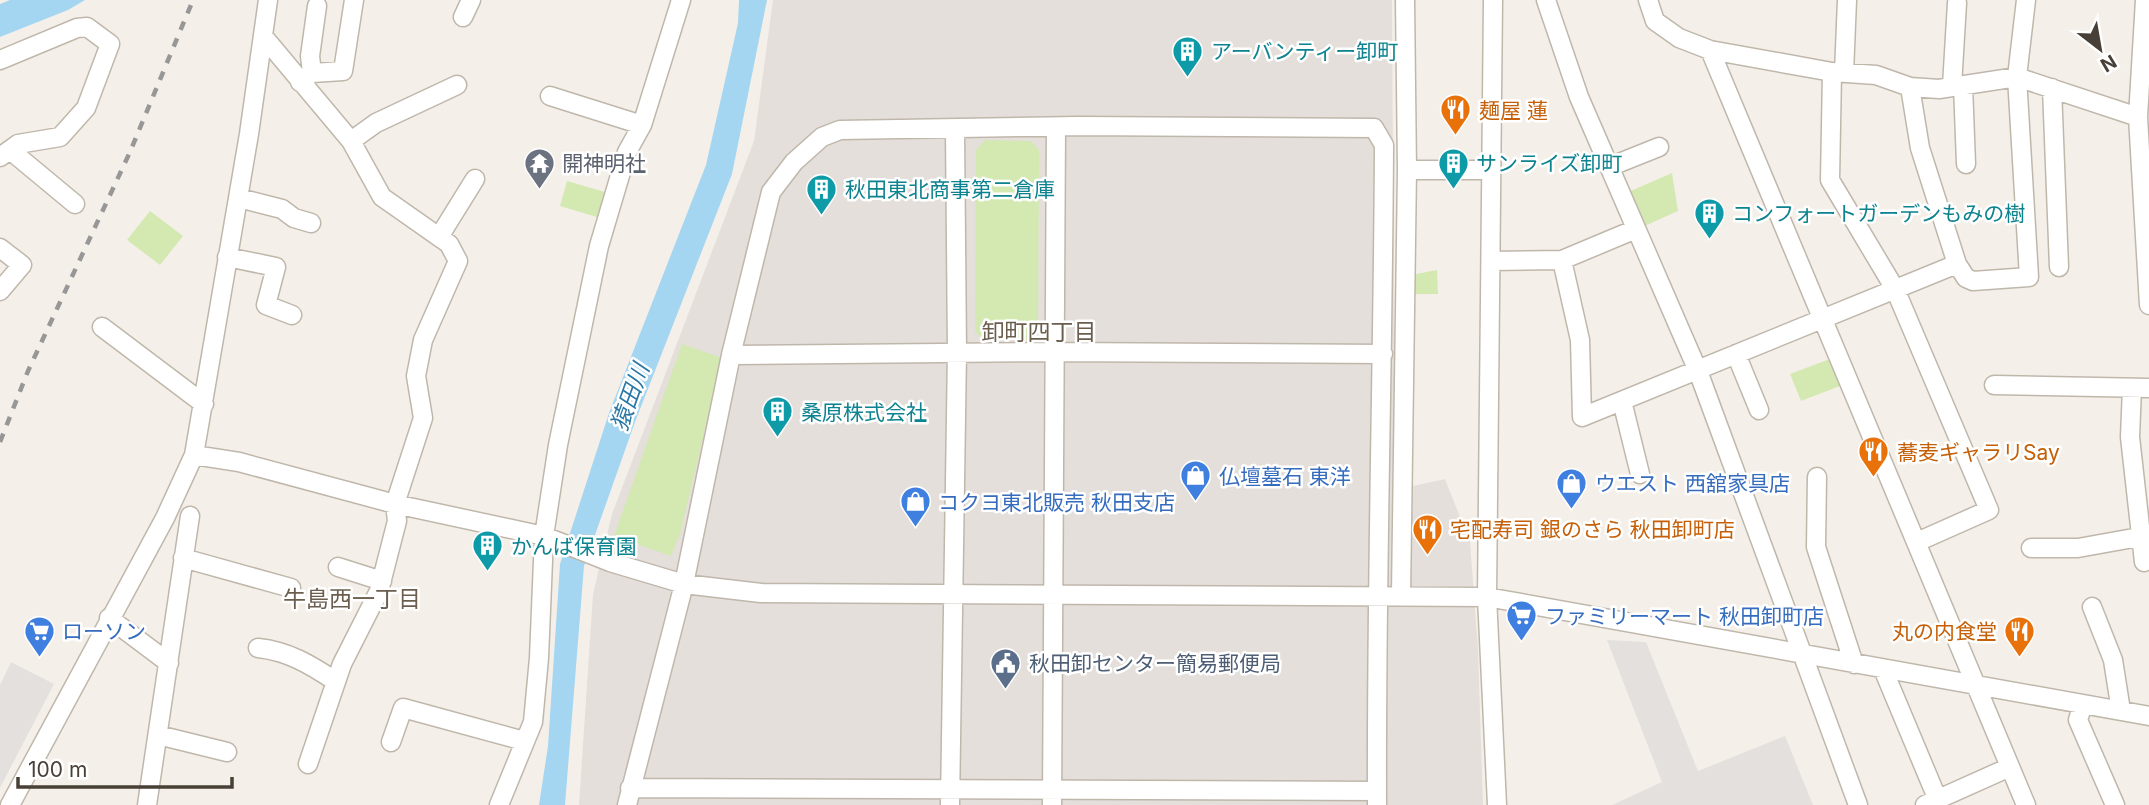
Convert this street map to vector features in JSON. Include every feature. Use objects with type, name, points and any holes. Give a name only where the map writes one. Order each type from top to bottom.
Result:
[{"type":"street","points":[[10,805],[170,508],[194,455],[239,198],[268,0]]},
{"type":"street","points":[[306,78],[343,71],[354,0]]},
{"type":"street","points":[[499,805],[533,722],[552,540],[558,446],[600,246],[627,152],[642,125],[681,0]]},
{"type":"street","points":[[1401,595],[1407,170],[1405,0]]},
{"type":"street","points":[[1493,0],[1487,597],[1497,805]]},
{"type":"street","points":[[1546,0],[1579,97],[1698,371],[1800,654],[1858,805]]},
{"type":"street","points":[[1648,0],[1655,21],[1679,38],[1710,50],[1838,72],[1876,75],[1910,87],[1958,86],[2017,77],[2138,117]]},
{"type":"street","points":[[1847,0],[1838,72],[1830,180],[1895,289],[1989,510],[1917,542]]},
{"type":"street","points":[[1910,87],[1920,148],[1957,264],[1966,278],[1973,281],[2029,277],[2017,77],[2026,0]]},
{"type":"street","points":[[2144,0],[2138,117],[2149,305]]},
{"type":"street","points":[[1957,3],[1958,86],[1966,164]]},
{"type":"street","points":[[306,78],[317,6]]},
{"type":"street","points":[[0,60],[77,28],[87,27],[110,44],[86,108],[60,137],[18,144],[5,154],[75,204]]},
{"type":"street","points":[[263,36],[306,78],[351,141],[382,197],[449,244],[458,261],[423,340],[416,376],[423,418],[395,503],[397,521],[382,581],[335,681],[308,764]]},
{"type":"street","points":[[1710,50],[2026,805]]},
{"type":"street","points":[[351,141],[376,123],[457,85]]},
{"type":"street","points":[[2052,88],[2059,267]]},
{"type":"street","points":[[551,96],[642,125]]},
{"type":"street","points":[[1052,796],[1056,128]]},
{"type":"street","points":[[1056,128],[1374,128],[1384,145],[1383,354],[1377,595],[1377,798],[629,797],[684,584],[731,355],[771,192],[794,162],[822,137],[840,130],[1056,128]]},
{"type":"street","points":[[950,797],[957,352],[954,131]]},
{"type":"street","points":[[1609,167],[1659,148]]},
{"type":"street","points":[[1407,170],[1491,170]]},
{"type":"street","points":[[439,237],[475,180]]},
{"type":"street","points":[[239,198],[282,209],[294,218],[311,223]]},
{"type":"street","points":[[1491,261],[1562,260],[1636,229]]},
{"type":"street","points":[[0,248],[22,265],[0,291]]},
{"type":"street","points":[[228,257],[276,267],[266,305],[292,315]]},
{"type":"street","points":[[1562,260],[1580,340],[1582,416],[1957,264]]},
{"type":"street","points":[[102,327],[204,404]]},
{"type":"street","points":[[731,355],[957,352],[1383,354]]},
{"type":"street","points":[[1736,354],[1759,410]]},
{"type":"street","points":[[1994,385],[2101,385],[2141,388],[2130,437],[2139,537],[2144,562]]},
{"type":"street","points":[[1622,401],[1640,474]]},
{"type":"street","points":[[194,455],[239,462],[552,540],[605,560],[684,584],[761,593],[1053,592],[1487,597],[2149,716]]},
{"type":"street","points":[[1817,477],[1816,547],[1854,664]]},
{"type":"street","points":[[147,805],[190,516]]},
{"type":"street","points":[[2031,548],[2078,548],[2139,537]]},
{"type":"street","points":[[183,558],[291,588]]},
{"type":"street","points":[[338,567],[382,581]]},
{"type":"street","points":[[2092,607],[2113,660],[2120,711]]},
{"type":"street","points":[[109,618],[169,663]]},
{"type":"street","points":[[258,648],[277,650],[308,664],[335,681]]},
{"type":"street","points":[[1883,669],[1934,803],[2010,767]]},
{"type":"street","points":[[2083,704],[2078,720],[2115,805]]},
{"type":"street","points":[[391,742],[403,708],[524,741]]},
{"type":"street","points":[[158,736],[227,752]]},
{"type":"shaded area","points":[[773,0],[1392,0],[1395,490],[1445,479],[1470,542],[1478,649],[1483,805],[579,805],[593,594],[612,514],[754,141]]},
{"type":"shaded area","points":[[1607,640],[1646,642],[1698,771],[1785,736],[1813,805],[1612,805],[1662,782]]},
{"type":"shaded area","points":[[11,662],[54,684],[0,788],[0,685]]},
{"type":"green space","points":[[985,140],[1031,141],[1039,150],[1038,331],[1029,340],[983,340],[975,331],[976,150]]},
{"type":"green space","points":[[1672,173],[1678,211],[1640,228],[1626,193]]},
{"type":"green space","points":[[567,181],[605,192],[597,217],[560,206]]},
{"type":"green space","points":[[150,211],[183,236],[160,265],[127,240]]},
{"type":"green space","points":[[1437,270],[1438,294],[1411,294],[1411,275]]},
{"type":"green space","points":[[682,344],[722,358],[680,534],[671,556],[614,536]]},
{"type":"green space","points":[[1830,359],[1840,386],[1801,401],[1790,374]]},
{"type":"water","points":[[10,0],[85,0],[68,10],[0,37],[0,4]]},
{"type":"water","name":"猿田川","points":[[739,0],[767,0],[732,174],[635,422],[584,566],[565,805],[539,805],[548,746],[560,564],[609,413],[706,165],[738,23]]},
{"type":"railway","points":[[0,442],[28,371],[130,152],[193,0]]},
{"type":"place","name":"アーバンティー卸町","points":[[1188,78]]},
{"type":"place","name":"麺屋 蓮","points":[[1456,137]]},
{"type":"place","name":"開神明社","points":[[539,190]]},
{"type":"place","name":"サンライズ卸町","points":[[1453,190]]},
{"type":"place","name":"秋田東北商事第二倉庫","points":[[822,216]]},
{"type":"place","name":"コンフォートガーデンもみの樹","points":[[1709,240]]},
{"type":"place","name":"桑原株式会社","points":[[778,439]]},
{"type":"place","name":"蕎麦ギャラリSay","points":[[1874,479]]},
{"type":"place","name":"仏壇墓石 東洋","points":[[1196,503]]},
{"type":"place","name":"ウエスト 西舘家具店","points":[[1572,510]]},
{"type":"place","name":"コクヨ東北販売 秋田支店","points":[[915,529]]},
{"type":"place","name":"宅配寿司 銀のさら 秋田卸町店","points":[[1427,556]]},
{"type":"place","name":"かんば保育園","points":[[488,573]]},
{"type":"place","name":"ファミリーマート 秋田卸町店","points":[[1522,643]]},
{"type":"place","name":"ローソン","points":[[39,658]]},
{"type":"place","name":"丸の内食堂","points":[[2020,658]]},
{"type":"place","name":"秋田卸センター簡易郵便局","points":[[1006,690]]},
{"type":"district","name":"卸町四丁目","points":[[1039,332]]},
{"type":"district","name":"牛島西一丁目","points":[[352,599]]}]
